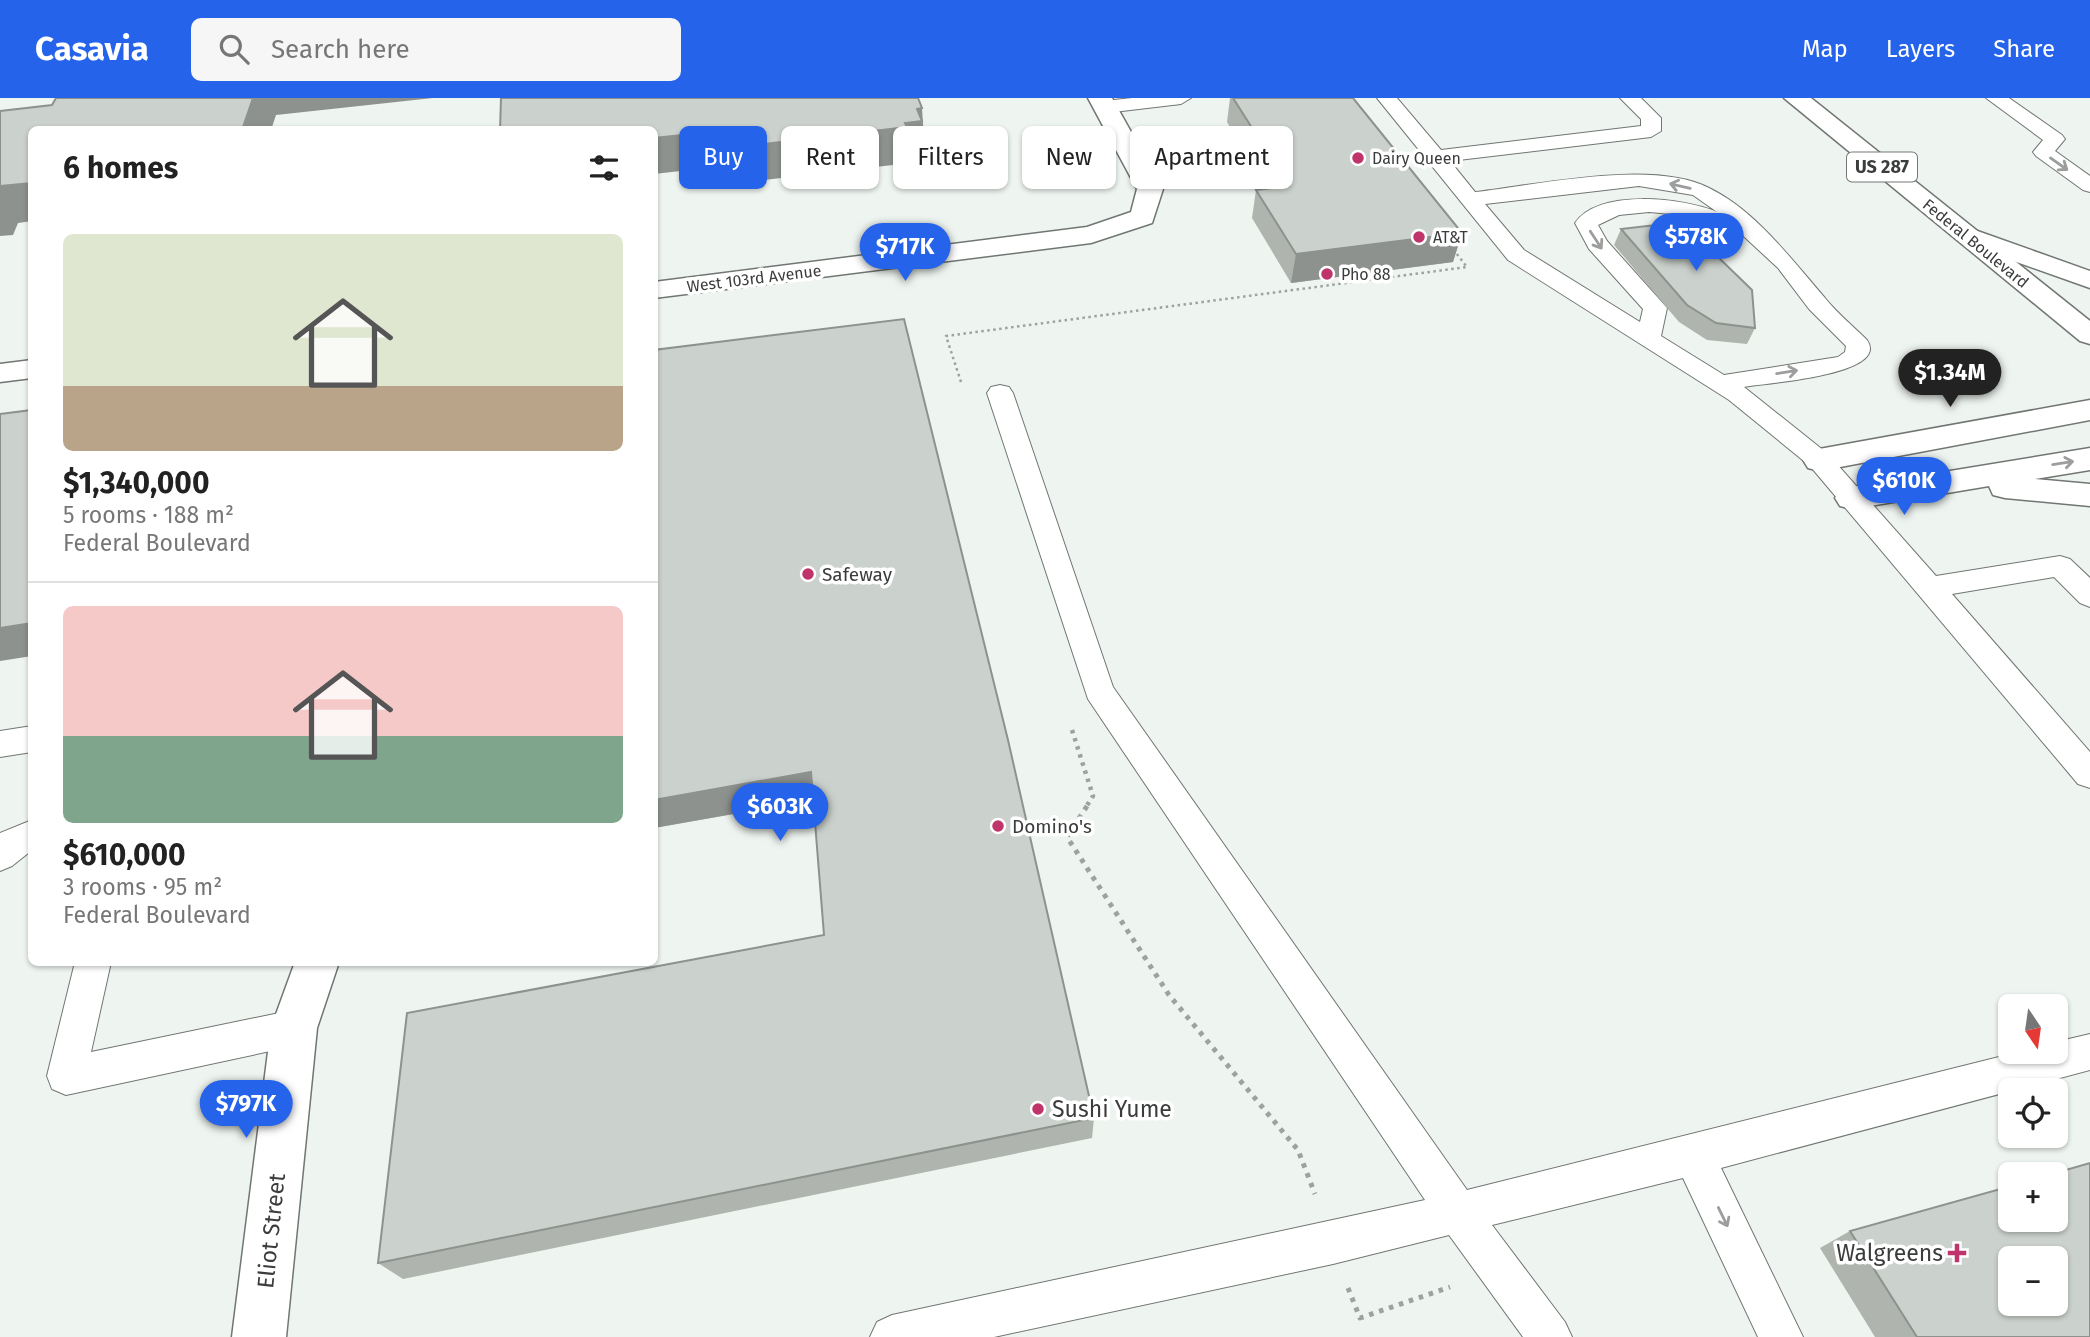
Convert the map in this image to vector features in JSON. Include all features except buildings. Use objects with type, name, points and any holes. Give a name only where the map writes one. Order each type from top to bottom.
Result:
[{"type":"street","name":"Federal Boulevard","points":[[1796,98],[2090,335]]},
{"type":"street","name":"West 103rd Avenue","points":[[658,289],[1091,235],[1143,217],[1150,189],[1103,102]]},
{"type":"street","points":[[1969,236],[2090,280]]},
{"type":"street","points":[[0,373],[28,370]]},
{"type":"street","points":[[1819,460],[2090,410]]},
{"type":"street","points":[[1852,498],[2090,459]]},
{"type":"street","points":[[1947,482],[2090,495]]},
{"type":"street","name":"Eliot Street","points":[[259,1337],[294,1028],[316,966]]},
{"type":"lane","points":[[1103,102],[1181,98]]},
{"type":"lane","points":[[1387,98],[1516,255],[1720,383],[1766,415],[1819,460],[2087,768]]},
{"type":"lane","points":[[1436,157],[1651,131],[1651,118],[1630,98]]},
{"type":"lane","points":[[1996,98],[2055,139],[2043,152],[2090,186]]},
{"type":"lane","points":[[1471,199],[1639,180],[1700,191],[1718,202],[1786,264],[1818,304],[1858,345],[1857,356],[1844,363],[1720,383]]},
{"type":"lane","points":[[1649,338],[1654,308],[1597,244],[1586,223],[1597,214],[1655,205],[1696,209],[1714,219],[1773,274],[1818,304]]},
{"type":"lane","points":[[1000,393],[1099,691],[1458,1213],[1550,1337]]},
{"type":"lane","points":[[1928,588],[2060,566],[2090,596]]},
{"type":"lane","points":[[0,744],[28,740]]},
{"type":"lane","points":[[0,856],[11,844],[28,836]]},
{"type":"lane","points":[[92,966],[66,1076],[294,1028]]},
{"type":"lane","points":[[892,1337],[1333,1243],[1693,1155],[2090,1052]]},
{"type":"lane","points":[[1693,1155],[1781,1337]]},
{"type":"path","points":[[965,394],[946,336],[1467,267],[1450,246]]},
{"type":"path","points":[[1068,719],[1093,796],[1067,837],[1169,995],[1298,1150],[1360,1318],[1503,1274]]},
{"type":"place","name":"Dairy Queen","points":[[1358,158]]},
{"type":"place","name":"AT&T","points":[[1419,237]]},
{"type":"place","name":"Pho 88","points":[[1327,274]]},
{"type":"place","name":"Safeway","points":[[808,574]]},
{"type":"place","name":"Domino's","points":[[998,826]]},
{"type":"place","name":"Sushi Yume","points":[[1038,1109]]},
{"type":"place","name":"Walgreens","points":[[1957,1253]]}]
